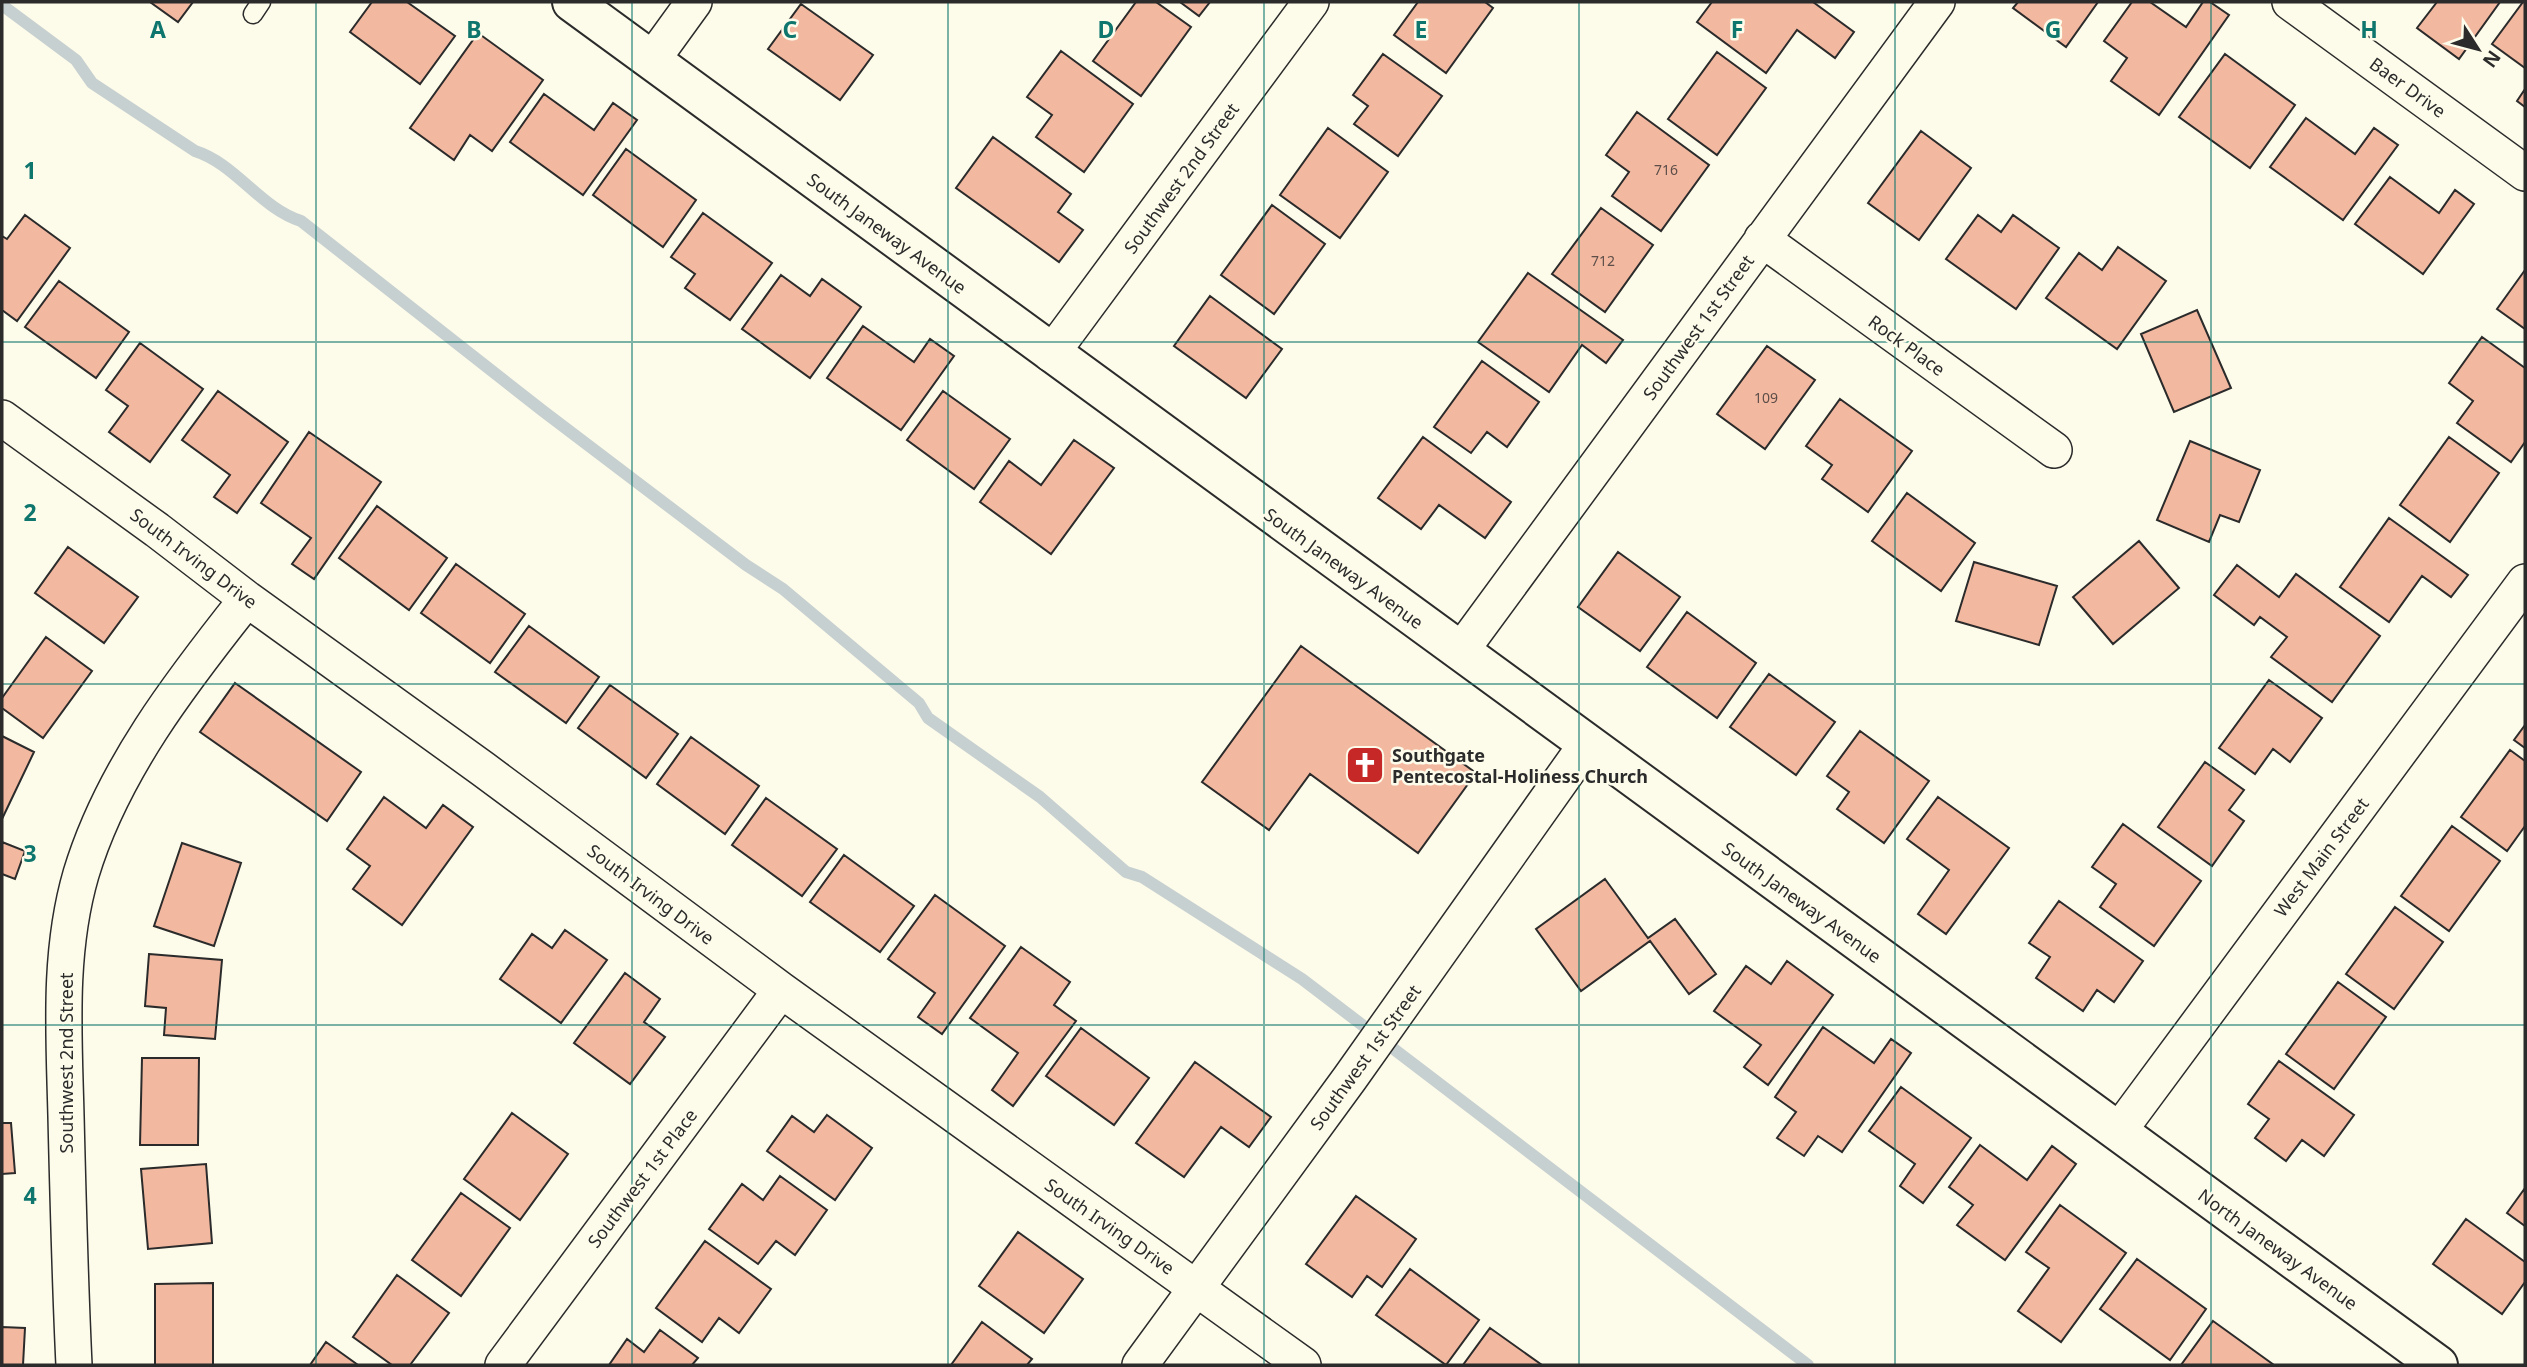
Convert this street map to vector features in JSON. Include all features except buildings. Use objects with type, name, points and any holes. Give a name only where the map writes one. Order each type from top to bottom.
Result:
[{"type":"street","name":"South Janeway Avenue","points":[[572,2],[2118,1132]]},
{"type":"street","points":[[652,60],[694,2]]},
{"type":"street","name":"Southwest 2nd Street","points":[[1051,354],[1311,2]]},
{"type":"street","name":"Southwest 1st Street","points":[[1460,652],[1937,2]]},
{"type":"street","name":"Baer Drive","points":[[2290,2],[2525,173]]},
{"type":"street","name":"Rock Place","points":[[1762,239],[2054,450]]},
{"type":"street","name":"South Irving Drive","points":[[2,418],[781,990],[1303,1365]]},
{"type":"street","name":"West Main Street","points":[[2118,1132],[2525,582]]},
{"type":"street","name":"Southwest 2nd Street","points":[[74,1365],[62,990],[71,919],[81,875],[94,839],[129,765],[203,654],[247,599]]},
{"type":"street","name":"Southwest 1st Street","points":[[1140,1365],[1350,1078],[1586,745]]},
{"type":"street","name":"Southwest 1st Place","points":[[503,1365],[781,990]]},
{"type":"street","name":"North Janeway Avenue","points":[[2118,1132],[2438,1365]]},
{"type":"waterway","points":[[2,5],[76,60],[92,83],[195,151],[210,157],[273,206],[301,221],[543,411],[746,565],[783,589],[919,703],[928,718],[1040,797],[1126,872],[1142,877],[1302,979],[1808,1365]]},
{"type":"place","name":"Southgate Pentecostal-Holiness Church","points":[[1365,765]]}]
